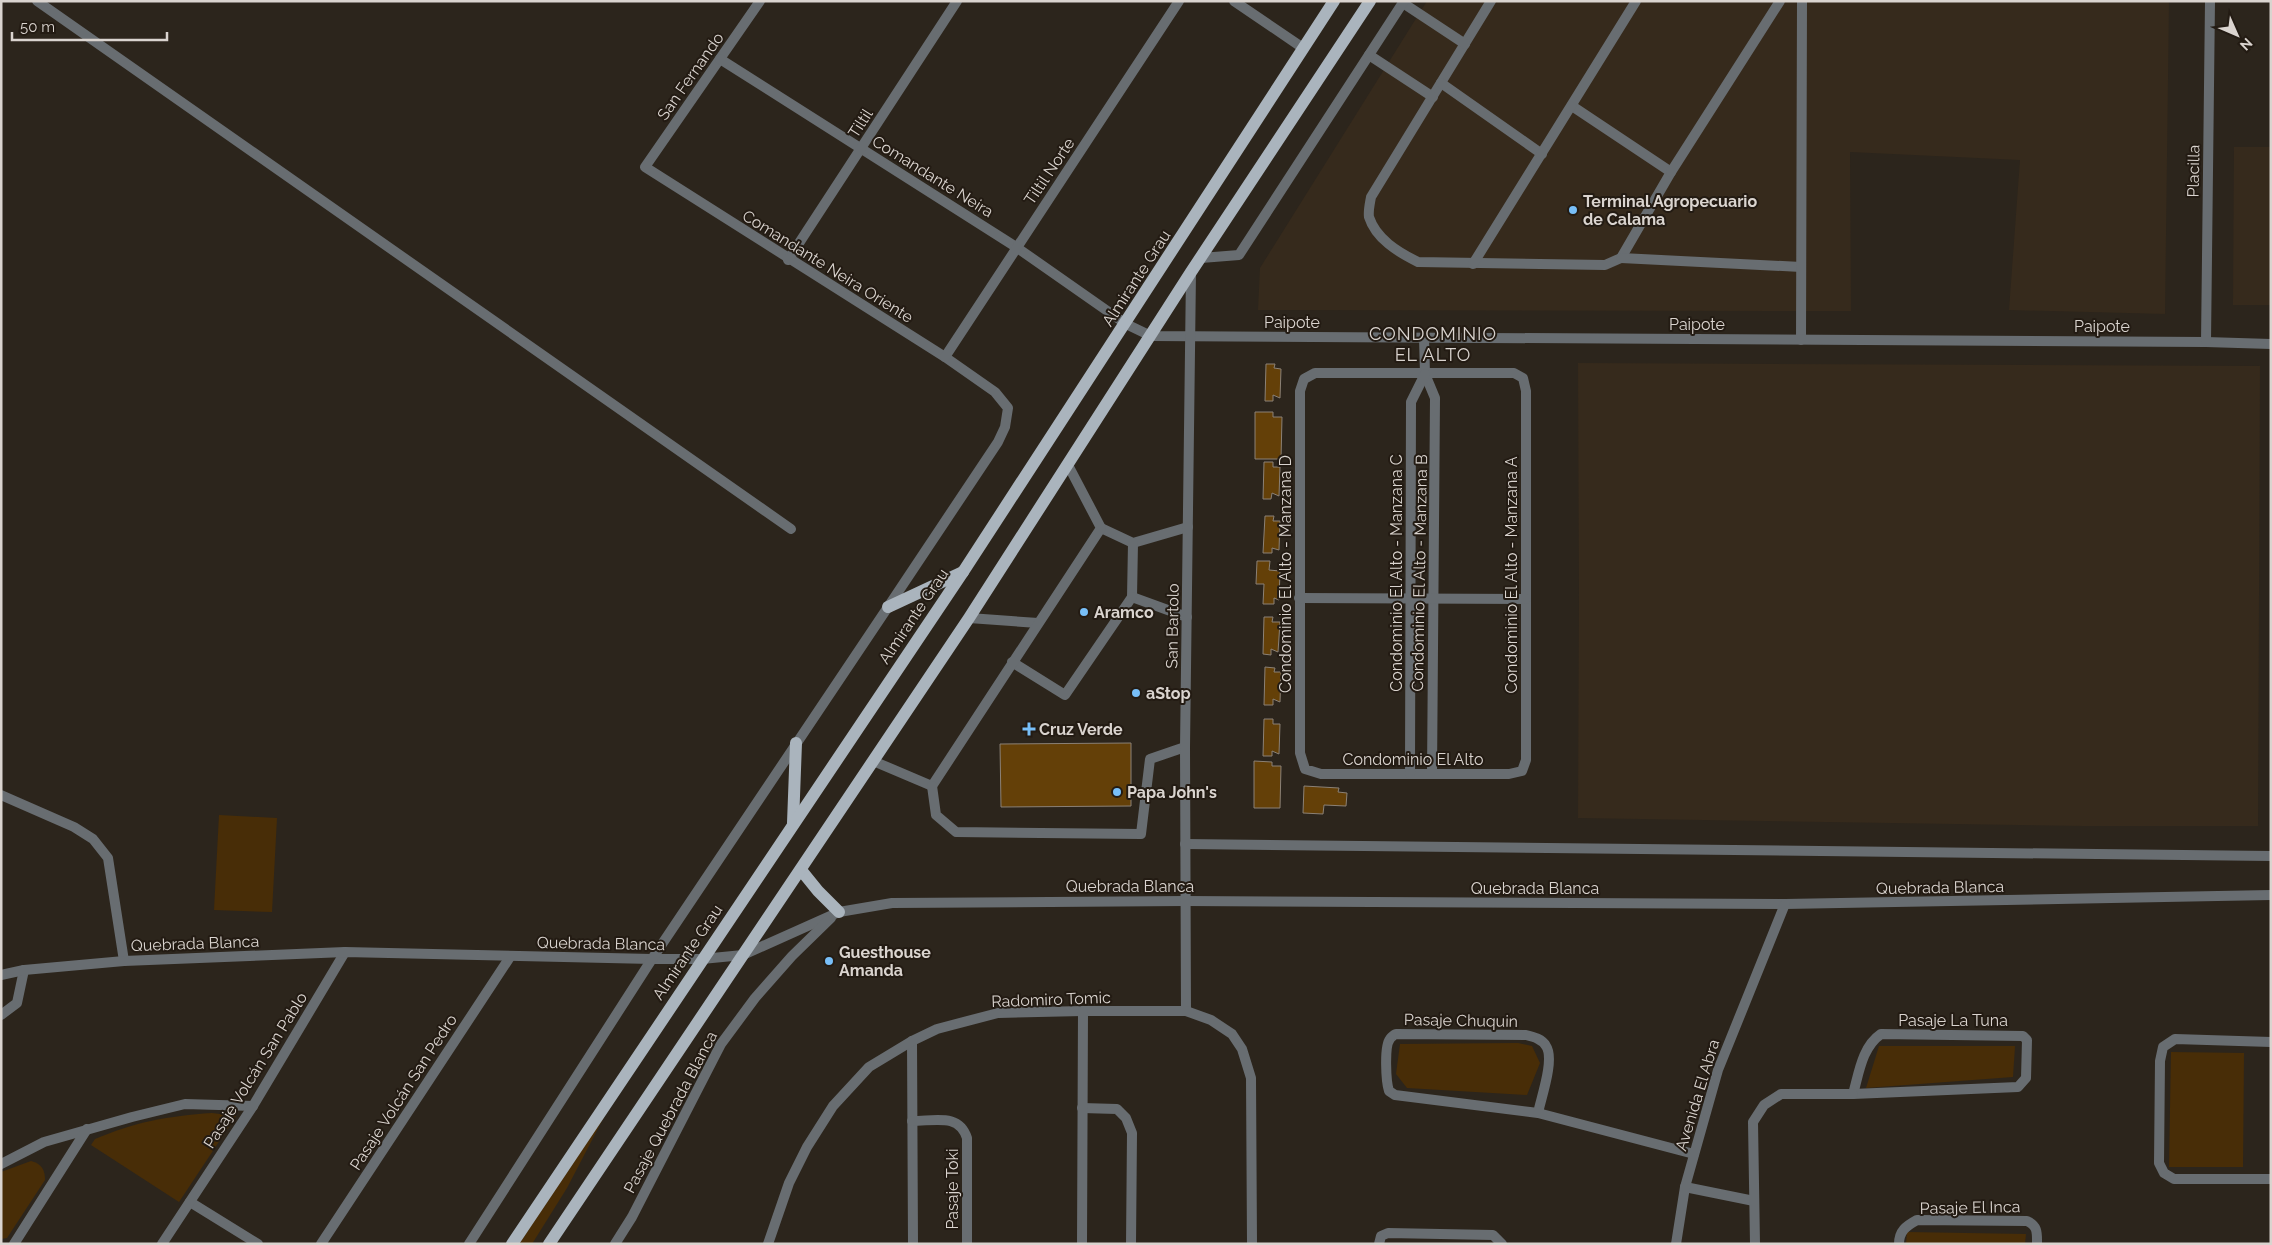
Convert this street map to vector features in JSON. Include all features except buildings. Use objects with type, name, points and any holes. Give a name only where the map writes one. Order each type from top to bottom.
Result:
[{"type":"main road","name":"Almirante Grau","points":[[512,1244],[963,572],[1126,324],[1334,1]]},
{"type":"main road","points":[[549,1244],[969,618],[1201,258],[1370,1]]},
{"type":"main road","points":[[888,607],[963,572]]},
{"type":"main road","points":[[793,824],[796,743]]},
{"type":"main road","points":[[801,870],[839,912]]},
{"type":"street","points":[[37,1],[791,529]]},
{"type":"street","name":"San Fernando","points":[[645,167],[760,1]]},
{"type":"street","name":"Tiltil","points":[[788,260],[957,1]]},
{"type":"street","name":"Tiltil Norte","points":[[945,357],[1179,1]]},
{"type":"street","points":[[1234,1],[1303,48]]},
{"type":"street","points":[[1491,1],[1370,197],[1369,215],[1377,232],[1396,251],[1418,262],[1605,265],[1621,258],[1801,267]]},
{"type":"street","points":[[1474,264],[1636,1]]},
{"type":"street","points":[[1621,258],[1671,172],[1780,1]]},
{"type":"street","points":[[1801,340],[1802,1]]},
{"type":"street","name":"Placilla","points":[[2206,342],[2210,1]]},
{"type":"street","points":[[1201,258],[1239,255],[1403,2],[1465,44]]},
{"type":"street","points":[[1369,56],[1432,97]]},
{"type":"street","name":"Comandante Neira","points":[[720,59],[1016,247],[1126,324]]},
{"type":"street","points":[[1441,83],[1542,154]]},
{"type":"street","points":[[1572,106],[1671,172]]},
{"type":"street","name":"Comandante Neira Oriente","points":[[645,167],[788,260],[945,357],[995,392]]},
{"type":"street","name":"San Bartolo","points":[[1186,1011],[1185,748],[1192,272]]},
{"type":"street","name":"Paipote","points":[[1126,324],[1151,336],[2206,342],[2271,344]]},
{"type":"street","points":[[1424,338],[1425,374]]},
{"type":"street","name":"Condominio El Alto - Manzana D","points":[[1305,769],[1300,753],[1300,391],[1304,379],[1315,373],[1425,374]]},
{"type":"street","name":"Condominio El Alto - Manzana A","points":[[1425,374],[1514,373],[1523,378],[1526,391],[1526,760],[1522,771]]},
{"type":"street","name":"Condominio El Alto - Manzana B","points":[[1425,374],[1435,398],[1432,774]]},
{"type":"street","name":"Condominio El Alto - Manzana C","points":[[1410,774],[1411,402],[1425,374]]},
{"type":"street","name":"Almirante Grau","points":[[469,1244],[652,959],[998,442],[1005,427],[1008,408],[995,392]]},
{"type":"street","points":[[1068,465],[1101,528],[1133,543],[1188,527]]},
{"type":"street","points":[[1101,528],[932,786],[936,816],[956,832],[1141,834],[1150,759],[1185,748]]},
{"type":"street","points":[[1012,662],[1065,696],[1132,597],[1133,543]]},
{"type":"street","points":[[1132,597],[1187,617]]},
{"type":"street","points":[[1299,598],[1526,599]]},
{"type":"street","points":[[969,618],[1038,623]]},
{"type":"street","points":[[873,761],[932,786]]},
{"type":"street","name":"Condominio El Alto","points":[[1305,769],[1322,774],[1509,774],[1522,771]]},
{"type":"street","points":[[1,796],[74,827],[93,839],[108,858],[124,961]]},
{"type":"street","points":[[1185,844],[2271,856]]},
{"type":"street","name":"Quebrada Blanca","points":[[1,974],[24,970],[124,961],[345,952],[510,957],[702,959],[743,955],[839,912],[892,903],[1185,901],[1785,904],[2271,896]]},
{"type":"street","name":"Avenida El Abra","points":[[1676,1244],[1685,1187],[1718,1070],[1785,904]]},
{"type":"street","name":"Pasaje Quebrada Blanca","points":[[615,1244],[632,1217],[720,1044],[755,998],[786,963],[816,932],[839,912]]},
{"type":"street","name":"Pasaje Volcán San Pablo","points":[[162,1244],[253,1106],[345,952]]},
{"type":"street","name":"Pasaje Volcán San Pedro","points":[[321,1244],[510,957]]},
{"type":"street","points":[[1,1015],[17,1003],[24,970]]},
{"type":"street","points":[[1082,1244],[1083,1011]]},
{"type":"street","name":"Radomiro Tomic","points":[[768,1244],[789,1183],[807,1147],[833,1106],[870,1067],[912,1041],[937,1029],[998,1013],[1186,1011],[1211,1020],[1232,1034],[1242,1049],[1251,1078],[1252,1244]]},
{"type":"street","name":"Pasaje Chuquin","points":[[1538,1113],[1549,1064],[1549,1053],[1546,1045],[1539,1039],[1526,1035],[1396,1034],[1390,1038],[1387,1045],[1387,1084],[1389,1091],[1395,1095],[1538,1113],[1694,1154]]},
{"type":"street","name":"Pasaje La Tuna","points":[[1754,1201],[1753,1122],[1764,1105],[1781,1094],[1853,1094],[2018,1087],[2026,1078],[2027,1040],[2020,1036],[1881,1034],[1872,1040],[1866,1051],[1853,1094]]},
{"type":"street","points":[[2271,1042],[2174,1040],[2163,1047],[2160,1061],[2159,1153],[2159,1162],[2164,1174],[2174,1179],[2271,1179]]},
{"type":"street","points":[[912,1041],[913,1244]]},
{"type":"street","points":[[1,1164],[44,1142],[185,1104],[253,1106]]},
{"type":"street","points":[[1082,1108],[1117,1109],[1126,1118],[1132,1133],[1131,1244]]},
{"type":"street","name":"Pasaje Toki","points":[[912,1122],[954,1121],[964,1128],[967,1138],[966,1244]]},
{"type":"street","points":[[14,1244],[87,1129]]},
{"type":"street","points":[[1685,1187],[1754,1201],[1755,1244]]},
{"type":"street","points":[[190,1202],[258,1244]]},
{"type":"street","name":"Pasaje El Inca","points":[[1898,1244],[1905,1227],[1917,1220],[2027,1221],[2034,1224],[2037,1231],[2037,1244]]},
{"type":"street","points":[[1380,1244],[1381,1236],[1388,1233],[1493,1235],[1502,1244]]},
{"type":"shaded area","name":"Terminal Agropecuario de Calama","points":[[1427,1],[2169,1],[2165,314],[2009,310],[2020,160],[1850,152],[1851,311],[1258,310],[1260,268]]},
{"type":"shaded area","points":[[2234,147],[2271,147],[2271,305],[2233,305]]},
{"type":"shaded area","points":[[1578,363],[2260,366],[2258,826],[2084,826],[1578,818]]},
{"type":"shaded area","points":[[219,815],[277,818],[272,912],[214,910]]},
{"type":"shaded area","points":[[1518,1043],[1532,1046],[1540,1063],[1527,1095],[1407,1088],[1396,1074],[1400,1044]]},
{"type":"shaded area","points":[[1879,1046],[2015,1046],[2013,1077],[1866,1088]]},
{"type":"shaded area","points":[[2171,1052],[2244,1053],[2243,1167],[2169,1167]]},
{"type":"shaded area","points":[[212,1113],[236,1116],[179,1202],[91,1145],[95,1139],[138,1124],[166,1118]]},
{"type":"shaded area","points":[[605,1115],[567,1188],[532,1244],[519,1244]]},
{"type":"shaded area","points":[[31,1161],[42,1168],[45,1180],[7,1238],[1,1239],[1,1172]]},
{"type":"shaded area","points":[[1907,1232],[2026,1234],[2025,1244],[1906,1244]]},
{"type":"place","name":"Terminal Agropecuario de Calama","points":[[1573,210]]},
{"type":"place","name":"Aramco","points":[[1084,612]]},
{"type":"place","name":"aStop","points":[[1136,693]]},
{"type":"place","name":"Cruz Verde","points":[[1029,729]]},
{"type":"place","name":"Papa John's","points":[[1117,792]]},
{"type":"place","name":"Guesthouse Amanda","points":[[829,961]]},
{"type":"district","name":"CONDOMINIO EL ALTO","points":[[1433,344]]}]
